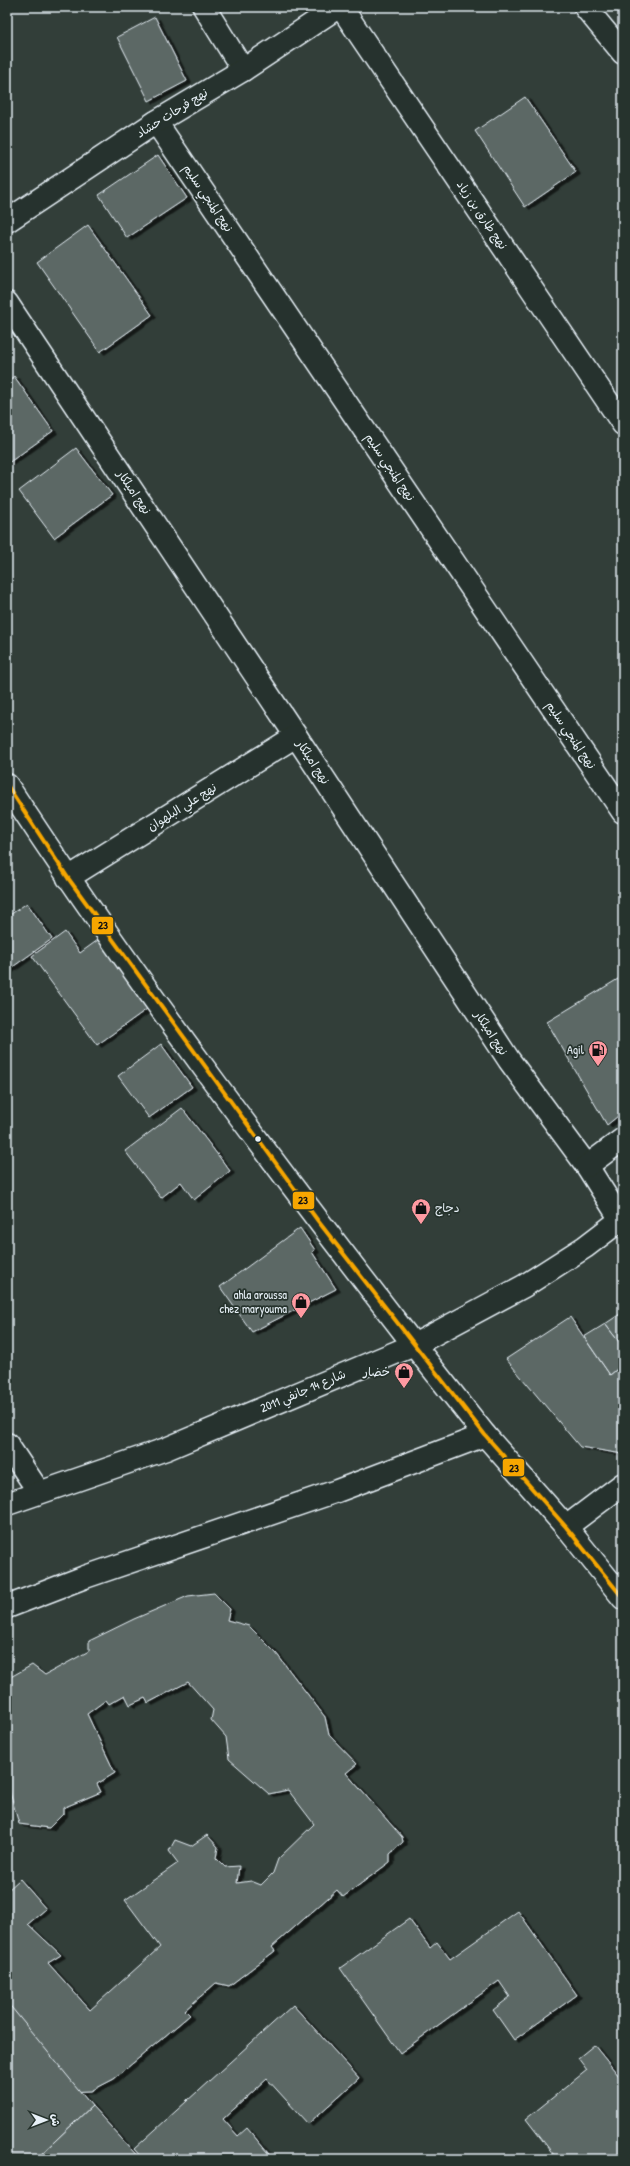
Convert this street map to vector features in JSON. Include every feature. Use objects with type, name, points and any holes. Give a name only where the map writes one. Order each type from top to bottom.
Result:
[{"type":"street","points":[[204,7],[243,70]]},
{"type":"street","name":"نهج فرحات حشاد","points":[[7,221],[156,122],[243,70],[339,7]]},
{"type":"street","name":"نهج طارق بن زياد","points":[[339,7],[623,424]]},
{"type":"street","points":[[585,7],[623,53]]},
{"type":"street","name":"نهج المنجي سليم","points":[[156,122],[623,812]]},
{"type":"street","name":"نهج اميلكار","points":[[7,303],[296,736],[509,1060],[587,1166],[622,1219]]},
{"type":"street","name":"نهج علي البلهوان","points":[[68,878],[296,736]]},
{"type":"street","points":[[7,785],[68,878],[318,1221],[485,1435],[566,1527],[623,1598]]},
{"type":"street","points":[[587,1166],[623,1139]]},
{"type":"street","name":"شارع 14 جانفي 2011","points":[[7,1504],[166,1449],[414,1345],[524,1286],[585,1247],[622,1219]]},
{"type":"street","points":[[7,1607],[85,1577],[337,1491],[485,1435]]},
{"type":"street","points":[[7,1444],[39,1492]]},
{"type":"street","points":[[566,1527],[623,1484]]},
{"type":"building","points":[[155,17],[187,81],[149,101],[117,37]]},
{"type":"building","points":[[525,97],[576,172],[525,207],[475,131]]},
{"type":"building","points":[[158,155],[187,198],[127,238],[99,195]]},
{"type":"building","points":[[88,225],[152,315],[100,352],[37,262]]},
{"type":"building","points":[[14,376],[53,431],[7,464],[7,382]]},
{"type":"building","points":[[76,448],[112,495],[54,538],[19,491]]},
{"type":"building","points":[[27,903],[52,939],[7,971],[7,917]]},
{"type":"building","points":[[65,932],[80,953],[98,940],[147,1009],[97,1045],[32,956]]},
{"type":"building","name":"Agil","points":[[623,976],[623,1112],[607,1125],[547,1022]]},
{"type":"building","points":[[161,1044],[192,1087],[149,1118],[118,1076]]},
{"type":"building","points":[[182,1108],[230,1171],[194,1200],[181,1182],[161,1198],[125,1151]]},
{"type":"building","points":[[300,1228],[315,1250],[312,1252],[336,1289],[252,1332],[220,1287]]},
{"type":"building","points":[[620,1314],[623,1319],[623,1347],[605,1324]]},
{"type":"building","points":[[570,1317],[610,1375],[623,1364],[623,1454],[580,1447],[506,1359]]},
{"type":"building","points":[[605,1324],[623,1347],[623,1364],[610,1375],[584,1337]]},
{"type":"building","points":[[214,1593],[230,1609],[227,1620],[249,1626],[276,1653],[325,1717],[329,1735],[357,1764],[346,1773],[402,1837],[403,1842],[390,1854],[390,1862],[343,1897],[337,1890],[272,1947],[275,1951],[229,1986],[216,1983],[185,2010],[190,2015],[114,2079],[91,2091],[67,2092],[12,2030],[19,2023],[7,2008],[7,1891],[20,1879],[46,1909],[28,1924],[61,1955],[48,1963],[90,2010],[160,1947],[125,1900],[178,1863],[169,1851],[175,1840],[191,1846],[207,1835],[218,1847],[216,1858],[225,1867],[239,1866],[237,1883],[251,1881],[261,1885],[273,1873],[278,1859],[314,1824],[288,1790],[269,1794],[229,1759],[226,1737],[211,1720],[213,1710],[188,1682],[148,1703],[145,1698],[130,1705],[125,1695],[109,1704],[106,1700],[87,1714],[115,1773],[97,1784],[101,1792],[63,1808],[63,1814],[49,1828],[19,1824],[7,1782],[7,1679],[32,1665],[45,1675],[89,1651],[89,1641],[134,1619],[188,1596]]},
{"type":"building","points":[[518,1911],[577,1995],[514,2040],[493,2010],[510,1997],[499,1981],[400,2053],[340,1968],[409,1919],[430,1948],[437,1942],[450,1959]]},
{"type":"building","points":[[7,2002],[92,2106],[36,2159],[7,2159]]},
{"type":"building","points":[[293,2005],[359,2078],[308,2124],[267,2079],[223,2119],[238,2136],[247,2128],[273,2159],[143,2159],[134,2149]]},
{"type":"building","points":[[594,2045],[623,2081],[623,2159],[557,2159],[526,2119],[587,2070],[578,2058]]},
{"type":"building","points":[[92,2106],[140,2159],[36,2159]]},
{"type":"transit line","name":"23","points":[[7,785],[68,878],[318,1221],[485,1435],[566,1527],[623,1598]]},
{"type":"place","name":"Agil","points":[[598,1067]]},
{"type":"place","name":"دجاج","points":[[421,1225]]},
{"type":"place","name":"ahla aroussa chez maryouma","points":[[301,1319]]},
{"type":"place","name":"خضار","points":[[404,1389]]}]
